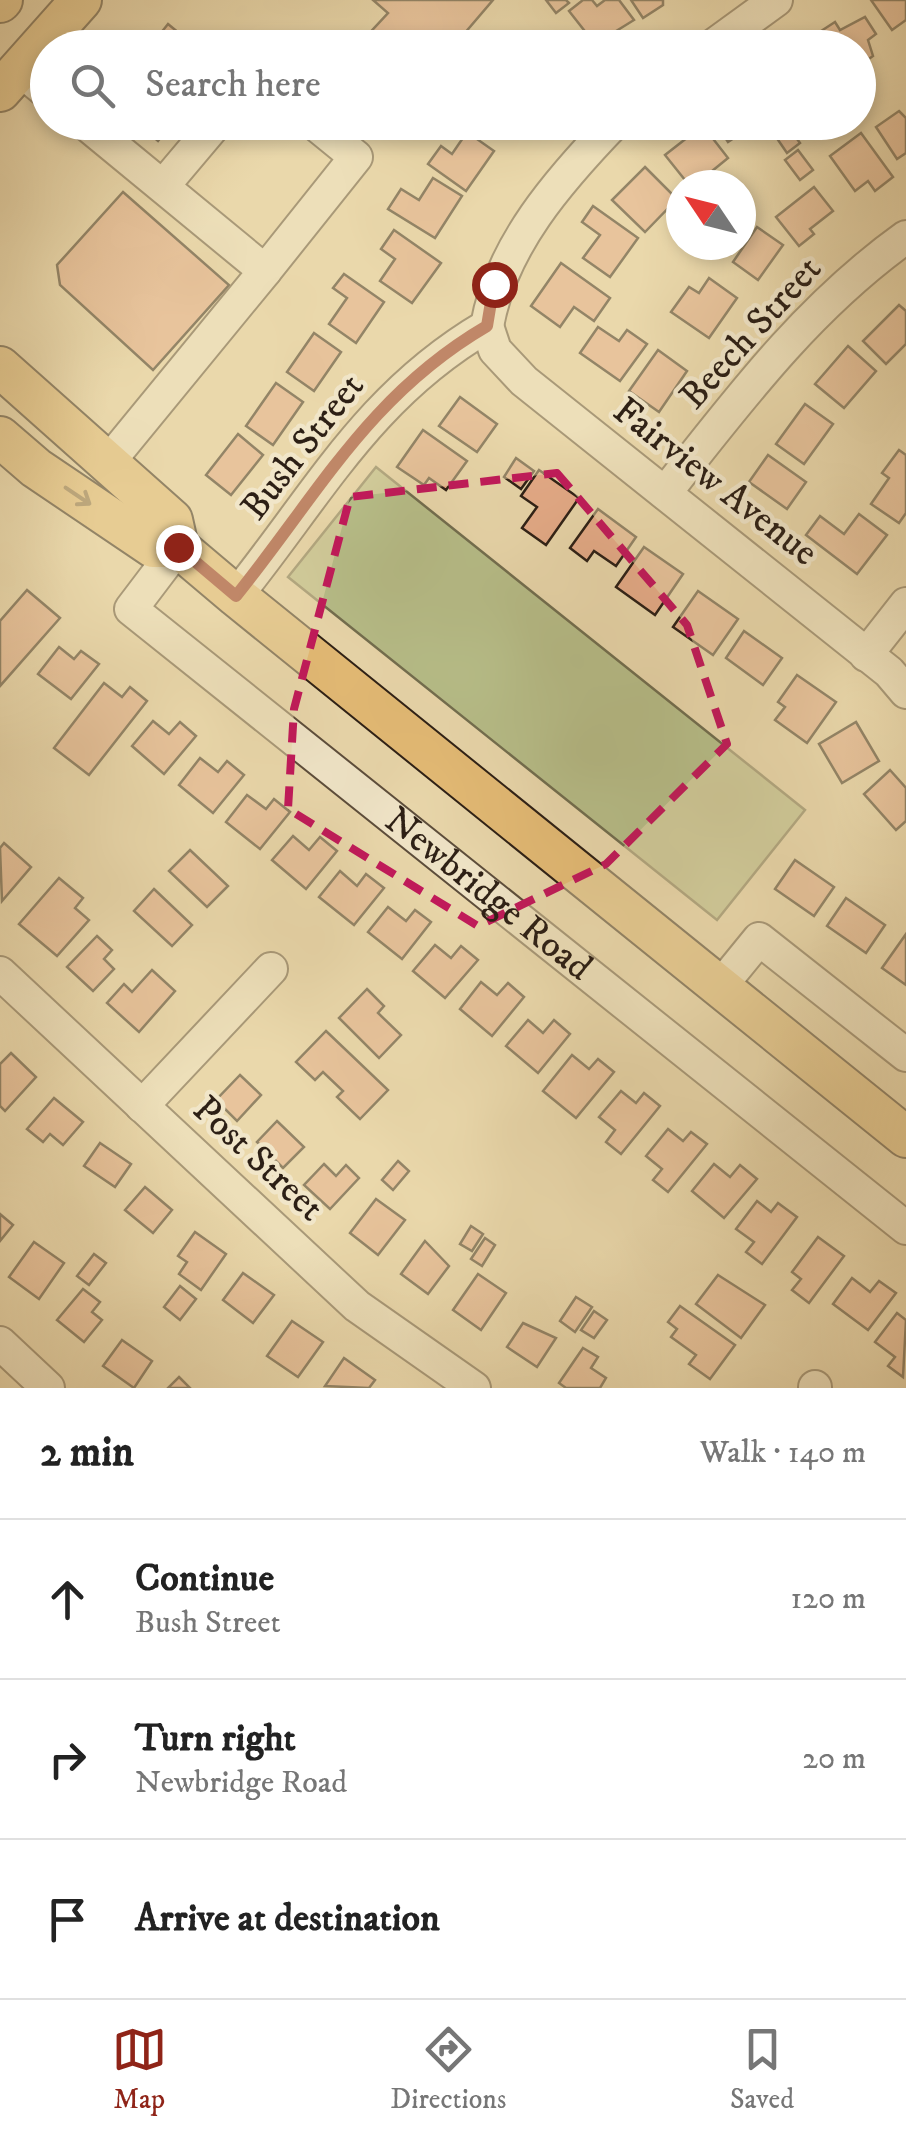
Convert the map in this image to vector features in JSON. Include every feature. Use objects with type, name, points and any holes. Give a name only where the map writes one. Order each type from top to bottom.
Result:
[{"type":"main road","points":[[59,30],[80,0]]},
{"type":"main road","name":"Newbridge Road","points":[[0,367],[110,460],[172,520],[178,547],[906,1137]]},
{"type":"main road","name":"Newbridge Road","points":[[0,437],[36,468],[153,548],[178,547]]},
{"type":"street","points":[[735,30],[776,0]]},
{"type":"street","points":[[106,140],[265,271]]},
{"type":"street","points":[[163,186],[202,140]]},
{"type":"street","points":[[110,460],[356,157],[336,140]]},
{"type":"street","points":[[487,326],[494,284],[542,208],[598,140]]},
{"type":"street","name":"Beech Street","points":[[666,493],[772,358],[818,308],[906,237]]},
{"type":"street","name":"Fairview Avenue","points":[[487,326],[495,350],[524,382],[890,672],[906,692]]},
{"type":"street","name":"Bush Street","points":[[236,596],[368,420],[412,376],[487,326]]},
{"type":"street","name":"Newbridge Road","points":[[178,547],[131,609],[906,1228]]},
{"type":"street","points":[[866,655],[906,604]]},
{"type":"street","points":[[719,988],[759,939],[906,1056]]},
{"type":"street","points":[[142,1106],[271,969]]},
{"type":"street","name":"Post Street","points":[[0,973],[357,1306],[474,1388]]},
{"type":"street","points":[[0,1343],[48,1388]]},
{"type":"highlighted area","points":[[557,473],[687,625],[727,744],[606,864],[478,926],[288,809],[294,709],[350,497]]},
{"type":"green space","points":[[376,467],[805,810],[717,920],[288,577]]},
{"type":"building","points":[[373,0],[493,0],[467,30],[372,30],[388,13]]},
{"type":"building","points":[[546,0],[566,0],[569,3],[556,13]]},
{"type":"building","points":[[583,0],[592,0],[597,6],[605,0],[619,0],[634,20],[618,30],[584,30],[569,11]]},
{"type":"building","points":[[631,0],[663,0],[663,5],[643,18]]},
{"type":"building","points":[[871,0],[906,0],[906,20],[892,30]]},
{"type":"building","points":[[865,17],[873,30],[840,30]]},
{"type":"building","points":[[835,22],[840,30],[823,30]]},
{"type":"building","points":[[899,111],[906,118],[906,153],[897,159],[876,127]]},
{"type":"building","points":[[462,140],[478,140],[494,151],[466,191],[428,164],[441,146],[452,154]]},
{"type":"building","points":[[684,140],[714,140],[728,158],[713,170],[677,170],[665,155]]},
{"type":"building","points":[[778,140],[798,140],[800,143],[787,153]]},
{"type":"building","points":[[852,140],[866,140],[893,177],[875,191],[868,181],[855,191],[830,156]]},
{"type":"building","points":[[798,150],[813,170],[800,180],[785,160]]},
{"type":"building","points":[[645,167],[666,188],[666,210],[645,232],[612,200]]},
{"type":"building","points":[[433,178],[462,196],[435,238],[388,209],[401,189],[419,200]]},
{"type":"building","points":[[814,187],[833,211],[810,229],[814,234],[799,246],[776,217]]},
{"type":"building","points":[[123,192],[229,285],[153,370],[60,285],[57,265]]},
{"type":"building","points":[[593,206],[638,238],[610,277],[583,258],[600,235],[582,222]]},
{"type":"building","points":[[756,228],[783,245],[758,280],[733,262],[756,260]]},
{"type":"building","points":[[394,230],[441,263],[412,303],[380,281],[395,259],[381,249]]},
{"type":"building","points":[[561,263],[610,298],[594,321],[574,307],[560,327],[531,306]]},
{"type":"building","points":[[344,274],[384,302],[356,343],[329,324],[347,298],[333,288]]},
{"type":"building","points":[[709,278],[737,298],[709,338],[671,312],[689,287],[699,293]]},
{"type":"building","points":[[899,305],[906,311],[906,344],[886,364],[863,341]]},
{"type":"building","points":[[598,327],[619,341],[627,330],[647,344],[620,381],[580,353]]},
{"type":"building","points":[[314,333],[341,352],[314,391],[287,372]]},
{"type":"building","points":[[848,346],[876,371],[844,408],[815,384]]},
{"type":"building","points":[[658,350],[687,371],[659,412],[629,391]]},
{"type":"building","points":[[276,383],[303,402],[273,445],[246,426]]},
{"type":"building","points":[[460,397],[497,424],[477,452],[439,426]]},
{"type":"building","points":[[805,404],[833,424],[804,464],[776,444]]},
{"type":"building","points":[[423,430],[467,461],[446,490],[429,478],[424,485],[397,467]]},
{"type":"building","points":[[238,434],[263,455],[231,495],[206,475]]},
{"type":"building","points":[[899,450],[906,455],[906,513],[899,523],[871,504],[889,478],[882,473]]},
{"type":"building","points":[[768,455],[806,482],[787,509],[749,482]]},
{"type":"building","points":[[516,458],[534,471],[521,489],[504,477]]},
{"type":"building","points":[[539,470],[579,498],[546,545],[522,528],[537,507],[521,496]]},
{"type":"building","points":[[598,509],[636,537],[616,566],[594,551],[587,561],[570,548]]},
{"type":"building","points":[[859,514],[887,535],[857,574],[806,535],[820,516],[844,534]]},
{"type":"building","points":[[644,547],[683,574],[655,615],[616,587]]},
{"type":"building","points":[[27,590],[60,618],[0,686],[0,621]]},
{"type":"building","points":[[698,591],[738,619],[713,655],[673,627]]},
{"type":"building","points":[[744,631],[782,658],[763,685],[726,658]]},
{"type":"building","points":[[59,647],[74,659],[81,651],[99,664],[71,699],[38,674]]},
{"type":"building","points":[[797,675],[836,702],[807,743],[775,720],[785,707],[778,702]]},
{"type":"building","points":[[104,683],[122,697],[130,687],[147,701],[89,775],[54,748]]},
{"type":"building","points":[[153,721],[169,734],[180,722],[196,736],[164,774],[132,746]]},
{"type":"building","points":[[856,722],[879,761],[842,783],[819,744]]},
{"type":"building","points":[[200,758],[218,772],[227,761],[244,775],[213,813],[179,785]]},
{"type":"building","points":[[890,770],[906,788],[906,821],[896,830],[864,794]]},
{"type":"building","points":[[247,795],[266,809],[274,799],[290,812],[260,849],[226,822]]},
{"type":"building","points":[[293,836],[309,850],[320,837],[337,851],[306,889],[272,860]]},
{"type":"building","points":[[4,843],[31,867],[2,901],[0,848]]},
{"type":"building","points":[[190,850],[228,886],[207,907],[169,871]]},
{"type":"building","points":[[795,860],[834,887],[814,916],[775,889]]},
{"type":"building","points":[[340,871],[357,886],[366,874],[384,888],[354,925],[319,897]]},
{"type":"building","points":[[59,878],[83,898],[75,908],[89,920],[57,956],[19,924]]},
{"type":"building","points":[[154,889],[192,925],[172,946],[134,911]]},
{"type":"building","points":[[846,898],[885,925],[866,953],[827,926]]},
{"type":"building","points":[[388,907],[406,921],[415,910],[431,922],[402,959],[368,932]]},
{"type":"building","points":[[906,934],[906,985],[882,968]]},
{"type":"building","points":[[97,936],[112,950],[104,959],[114,969],[93,991],[67,967]]},
{"type":"building","points":[[435,945],[451,958],[461,946],[478,960],[445,998],[413,971]]},
{"type":"building","points":[[152,970],[175,991],[139,1032],[107,1003],[124,984],[132,992]]},
{"type":"building","points":[[481,982],[497,995],[508,983],[524,997],[492,1036],[460,1009]]},
{"type":"building","points":[[367,989],[384,1006],[378,1013],[401,1035],[379,1058],[339,1018]]},
{"type":"building","points":[[528,1020],[543,1033],[554,1020],[570,1034],[538,1073],[506,1046]]},
{"type":"building","points":[[326,1031],[388,1090],[360,1119],[337,1097],[343,1091],[323,1072],[315,1080],[296,1062]]},
{"type":"building","points":[[11,1053],[36,1077],[5,1111],[0,1106],[0,1064]]},
{"type":"building","points":[[572,1055],[589,1069],[598,1059],[614,1072],[576,1118],[543,1091]]},
{"type":"building","points":[[240,1075],[261,1095],[237,1121],[216,1100]]},
{"type":"building","points":[[621,1091],[636,1103],[644,1093],[660,1106],[621,1154],[606,1142],[615,1130],[599,1117]]},
{"type":"building","points":[[54,1098],[83,1122],[63,1145],[50,1134],[43,1142],[27,1129]]},
{"type":"building","points":[[277,1121],[304,1147],[283,1168],[257,1142]]},
{"type":"building","points":[[668,1129],[683,1141],[691,1132],[707,1144],[668,1192],[653,1180],[662,1169],[646,1156]]},
{"type":"building","points":[[100,1143],[131,1164],[115,1187],[84,1166]]},
{"type":"building","points":[[398,1161],[409,1171],[393,1190],[382,1180]]},
{"type":"building","points":[[324,1164],[336,1176],[346,1165],[359,1178],[330,1209],[304,1185]]},
{"type":"building","points":[[714,1164],[730,1177],[740,1165],[757,1179],[724,1218],[692,1191]]},
{"type":"building","points":[[145,1187],[172,1210],[153,1233],[125,1210]]},
{"type":"building","points":[[376,1199],[405,1220],[378,1255],[350,1233]]},
{"type":"building","points":[[757,1201],[771,1212],[778,1203],[797,1217],[762,1264],[746,1252],[754,1242],[736,1229]]},
{"type":"building","points":[[0,1214],[13,1225],[0,1241]]},
{"type":"building","points":[[471,1226],[483,1234],[472,1251],[460,1244]]},
{"type":"building","points":[[195,1232],[226,1254],[201,1290],[179,1274],[187,1262],[178,1256]]},
{"type":"building","points":[[818,1237],[844,1256],[809,1303],[792,1290],[801,1279],[792,1272]]},
{"type":"building","points":[[485,1238],[495,1245],[482,1266],[471,1259]]},
{"type":"building","points":[[425,1241],[449,1266],[428,1294],[401,1274]]},
{"type":"building","points":[[34,1242],[64,1263],[39,1299],[9,1277]]},
{"type":"building","points":[[94,1254],[106,1263],[89,1285],[77,1276]]},
{"type":"building","points":[[243,1273],[274,1295],[253,1323],[223,1300]]},
{"type":"building","points":[[478,1274],[506,1293],[481,1330],[453,1310]]},
{"type":"building","points":[[718,1275],[765,1305],[741,1338],[696,1304]]},
{"type":"building","points":[[852,1278],[870,1292],[879,1281],[896,1293],[868,1330],[833,1304]]},
{"type":"building","points":[[180,1286],[196,1299],[180,1320],[164,1307]]},
{"type":"building","points":[[83,1289],[100,1302],[92,1312],[102,1320],[84,1342],[57,1320]]},
{"type":"building","points":[[576,1297],[592,1307],[575,1332],[560,1321]]},
{"type":"building","points":[[680,1306],[735,1345],[710,1379],[689,1364],[696,1355],[671,1337],[677,1329],[668,1322]]},
{"type":"building","points":[[594,1311],[607,1320],[594,1338],[581,1330]]},
{"type":"building","points":[[897,1313],[906,1320],[903,1377],[888,1366],[895,1357],[875,1342]]},
{"type":"building","points":[[292,1321],[323,1342],[298,1377],[267,1356]]},
{"type":"building","points":[[523,1323],[556,1338],[537,1367],[507,1347]]},
{"type":"building","points":[[122,1340],[152,1361],[134,1388],[103,1366]]},
{"type":"building","points":[[583,1348],[598,1357],[591,1368],[606,1378],[600,1388],[566,1388],[559,1383]]},
{"type":"building","points":[[344,1358],[375,1380],[369,1388],[325,1386]]},
{"type":"building","points":[[179,1377],[190,1388],[168,1388]]},
{"type":"route","points":[[178,547],[236,596],[368,420],[412,376],[487,326],[494,284]]}]
